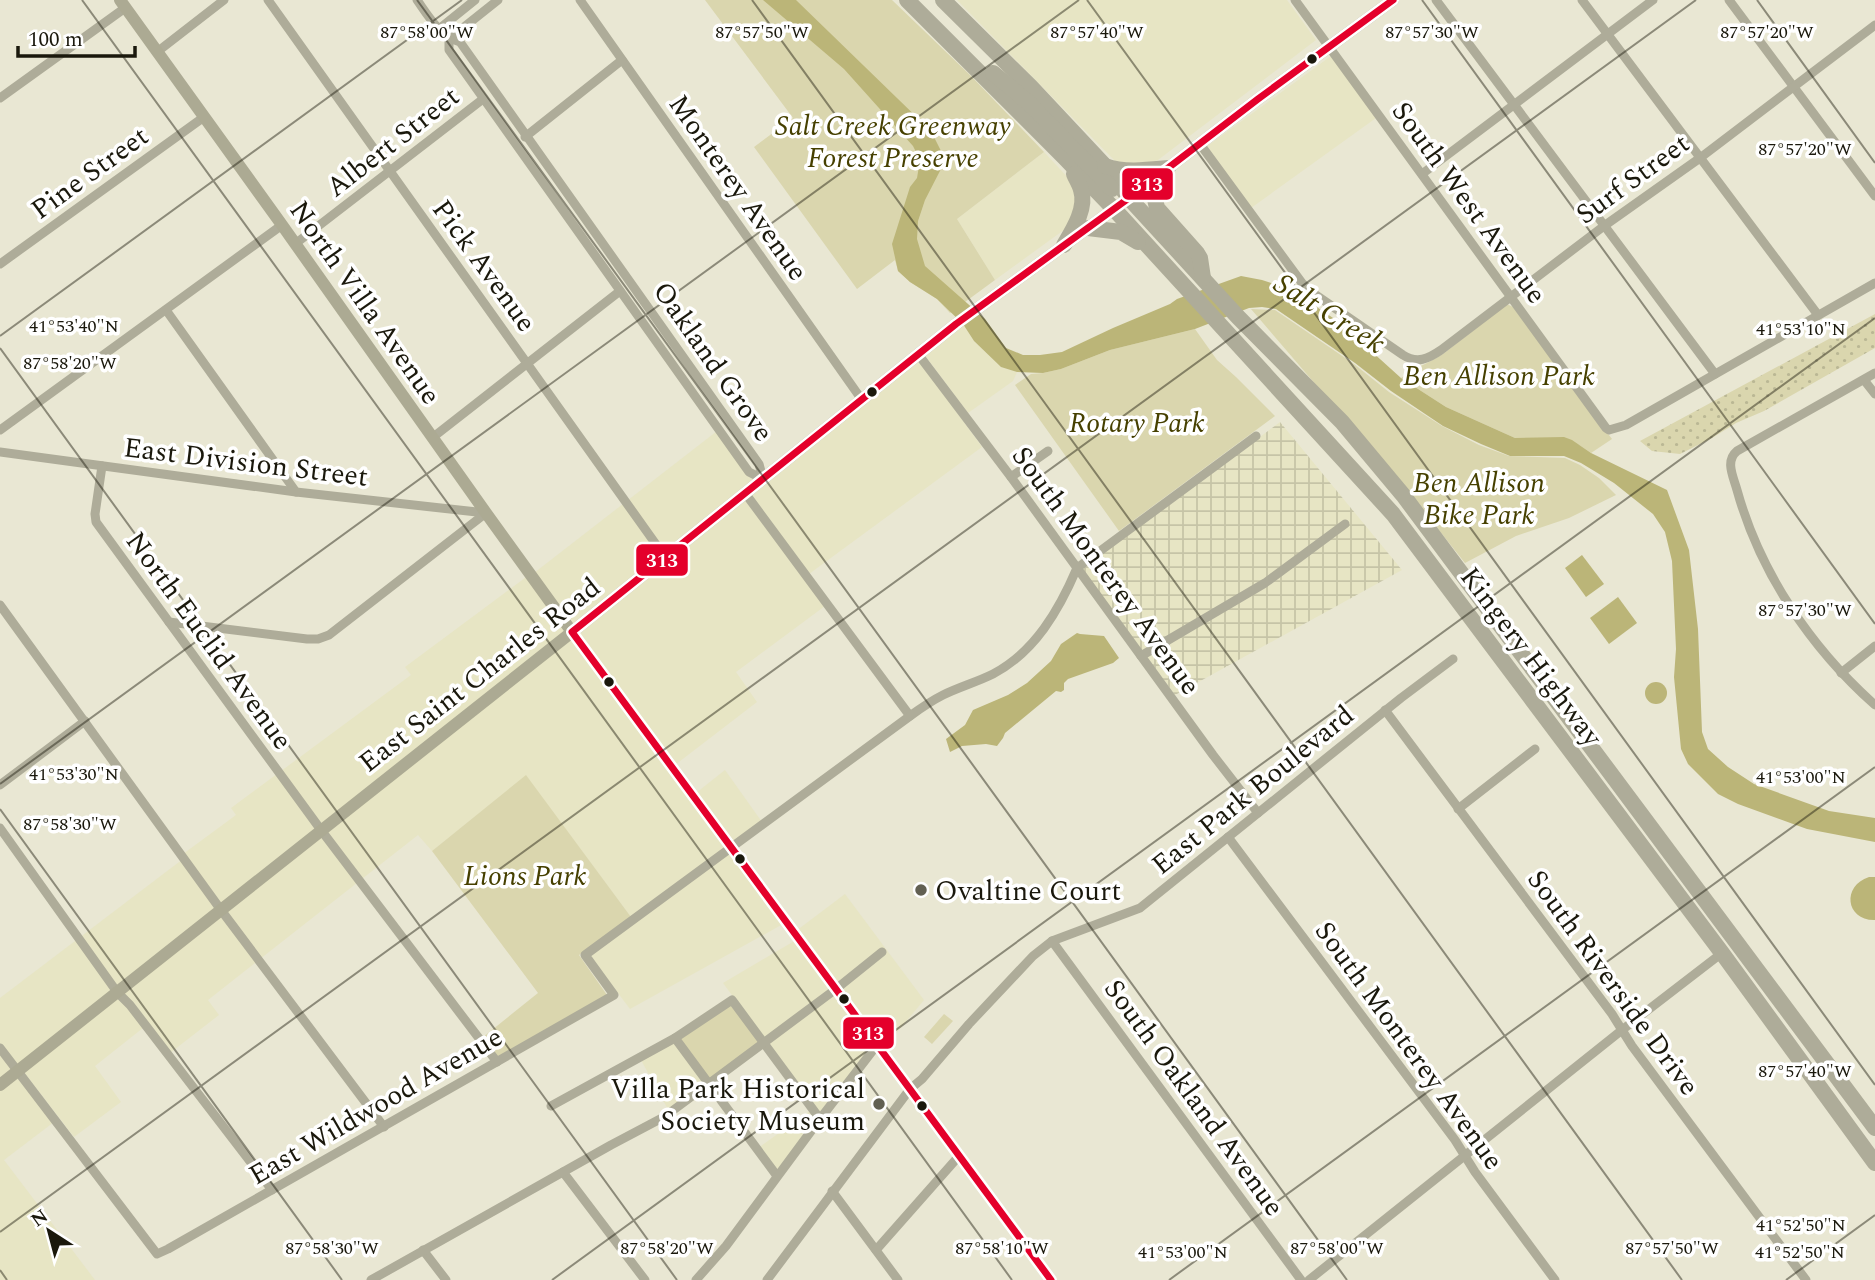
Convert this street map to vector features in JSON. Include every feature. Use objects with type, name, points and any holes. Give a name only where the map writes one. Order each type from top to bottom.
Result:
[{"type":"highway","name":"Kingery Highway","points":[[907,0],[1114,209],[1393,514],[1722,953],[1875,1163]]},
{"type":"highway","name":"Kingery Highway","points":[[943,0],[1031,87],[1105,166],[1129,198],[1238,317],[1342,422],[1403,495],[1875,1128]]},
{"type":"highway","points":[[957,49],[981,64],[1028,102],[1112,190],[1129,198]]},
{"type":"highway","points":[[1064,245],[1076,224],[1082,202],[1082,192],[1069,162]]},
{"type":"highway","points":[[1105,166],[1114,169],[1164,171],[1155,199],[1157,208],[1197,253],[1206,281]]},
{"type":"highway","points":[[1088,228],[1121,232],[1148,248]]},
{"type":"main road","name":"East Saint Charles Road","points":[[0,1085],[956,324],[1129,198],[1388,1]]},
{"type":"main road","name":"North Villa Avenue","points":[[122,4],[572,632]]},
{"type":"street","points":[[157,52],[224,0]]},
{"type":"street","name":"Pick Avenue","points":[[268,0],[665,557]]},
{"type":"street","name":"Oakland Grove","points":[[417,0],[449,39],[460,42],[527,135],[759,464],[762,479]]},
{"type":"street","points":[[439,29],[475,0]]},
{"type":"street","points":[[449,39],[498,0]]},
{"type":"street","name":"Monterey Avenue","points":[[580,0],[862,400]]},
{"type":"street","name":"South West Avenue","points":[[1295,0],[1605,428],[1609,430],[1626,425],[1715,374]]},
{"type":"street","points":[[1436,0],[1715,374],[1875,283]]},
{"type":"street","points":[[1582,0],[1818,315]]},
{"type":"street","points":[[1422,174],[1653,0]]},
{"type":"street","points":[[1729,0],[1875,196]]},
{"type":"street","points":[[0,98],[122,4]]},
{"type":"street","name":"Surf Street","points":[[1200,144],[1301,283],[1413,360],[1419,361],[1434,355],[1875,25]]},
{"type":"street","name":"Oakland Grove","points":[[449,39],[449,50],[620,291],[749,472],[762,479]]},
{"type":"street","points":[[516,144],[622,60]]},
{"type":"street","name":"Albert Street","points":[[295,244],[484,99]]},
{"type":"street","name":"Pine Street","points":[[0,264],[204,117]]},
{"type":"street","points":[[0,430],[282,225]]},
{"type":"street","points":[[432,438],[620,291]]},
{"type":"street","points":[[166,310],[296,492]]},
{"type":"street","name":"South Monterey Avenue","points":[[918,354],[1012,477],[1258,813]]},
{"type":"street","points":[[1875,373],[1737,451],[1731,455],[1730,462],[1745,514],[1769,569],[1801,623],[1841,673],[1875,705]]},
{"type":"street","points":[[1864,380],[1875,394]]},
{"type":"street","points":[[732,848],[910,716],[944,695],[995,673],[1017,658],[1047,624],[1077,568],[1256,436]]},
{"type":"street","points":[[1012,477],[1048,451]]},
{"type":"street","name":"East Division Street","points":[[0,452],[296,492],[486,513]]},
{"type":"street","name":"North Euclid Avenue","points":[[102,466],[96,522],[321,830],[497,1062]]},
{"type":"street","points":[[745,493],[910,716]]},
{"type":"street","points":[[169,622],[318,639],[338,630],[486,513]]},
{"type":"street","points":[[1141,656],[1265,583],[1345,524]]},
{"type":"street","points":[[0,605],[221,910],[384,1126]]},
{"type":"street","points":[[572,632],[1051,1280]]},
{"type":"street","points":[[1841,673],[1875,646]]},
{"type":"street","name":"East Park Boulevard","points":[[767,1280],[910,1089],[1033,956],[1052,941],[1140,908],[1385,710],[1453,659]]},
{"type":"street","name":"South Riverside Drive","points":[[1385,710],[1806,1280]]},
{"type":"street","points":[[0,785],[85,721]]},
{"type":"street","points":[[1458,809],[1535,749]]},
{"type":"street","points":[[0,828],[117,992],[272,1190]]},
{"type":"street","name":"South Monterey Avenue","points":[[1228,837],[1555,1280]]},
{"type":"street","name":"East Wildwood Avenue","points":[[18,1070],[157,1254],[614,995],[585,955],[732,848]]},
{"type":"street","name":"South Oakland Avenue","points":[[1052,941],[1301,1280]]},
{"type":"street","points":[[371,1280],[664,1117],[764,1044],[882,952]]},
{"type":"street","points":[[1309,1280],[1722,953]]},
{"type":"street","points":[[551,1106],[675,1038],[732,1000],[820,1119]]},
{"type":"street","points":[[675,1038],[777,1176]]},
{"type":"street","points":[[696,1280],[726,1246],[877,1045]]},
{"type":"street","points":[[0,1048],[18,1070]]},
{"type":"street","points":[[876,1250],[959,1156]]},
{"type":"street","points":[[563,1172],[645,1280]]},
{"type":"street","points":[[832,1191],[898,1280]]},
{"type":"street","points":[[424,1250],[446,1280]]},
{"type":"shaded area","points":[[763,0],[796,0],[931,131],[942,153],[942,167],[925,200],[918,221],[917,239],[925,266],[985,319],[1006,348],[1023,355],[1062,352],[1177,299],[1241,276],[1262,280],[1290,289],[1339,322],[1401,378],[1446,407],[1515,438],[1564,437],[1572,440],[1591,453],[1667,490],[1689,550],[1698,629],[1702,732],[1708,749],[1728,767],[1754,784],[1829,811],[1875,818],[1875,842],[1807,829],[1738,804],[1718,794],[1688,764],[1681,749],[1674,677],[1676,649],[1672,561],[1665,532],[1653,514],[1614,483],[1581,463],[1564,456],[1510,456],[1443,426],[1276,309],[1249,308],[1195,329],[1110,350],[1043,373],[1017,372],[1001,367],[937,299],[898,271],[892,244],[910,187],[917,178],[920,160],[913,146],[844,69]]},
{"type":"shaded area","points":[[957,0],[1287,0],[1316,40],[1154,163],[1117,163]]},
{"type":"shaded area","points":[[1331,56],[1376,118],[1251,208],[1206,147]]},
{"type":"shaded area","points":[[1044,152],[1073,183],[1079,194],[1068,227],[995,280],[957,219]]},
{"type":"shaded area","points":[[963,324],[974,341],[1001,367],[1017,372],[1013,381],[968,413],[924,354]]},
{"type":"shaded area","points":[[918,359],[982,447],[809,574],[750,494]]},
{"type":"shaded area","points":[[1280,422],[1402,570],[1175,695],[1081,569]]},
{"type":"shaded area","points":[[721,428],[757,478],[573,627],[534,573]]},
{"type":"shaded area","points":[[744,497],[825,606],[736,672],[757,702],[675,765],[577,632]]},
{"type":"shaded area","points":[[1582,555],[1604,584],[1586,597],[1565,568]]},
{"type":"shaded area","points":[[529,575],[569,630],[221,906],[183,854],[236,815],[231,808],[411,675],[405,667]]},
{"type":"shaded area","points":[[1618,597],[1637,623],[1609,644],[1590,618]]},
{"type":"shaded area","points":[[1077,633],[1104,636],[1119,658],[1113,663],[1068,679],[1064,683],[1064,690],[1056,691],[1005,733],[997,746],[962,746],[950,752],[946,739],[965,725],[973,710],[1008,695],[1027,683],[1051,661],[1061,644]]},
{"type":"shaded area","points":[[571,637],[728,847],[631,917],[526,776],[432,851],[418,835],[208,1000],[219,1015],[170,1053],[148,1024],[95,1066],[121,1102],[74,1137],[23,1071]]},
{"type":"shaded area","points":[[1652,682],[1660,682],[1667,689],[1667,697],[1660,704],[1652,704],[1645,697],[1645,689]]},
{"type":"shaded area","points":[[725,770],[762,822],[732,844],[696,793]]},
{"type":"shaded area","points":[[731,852],[783,924],[630,1009],[590,956]]},
{"type":"shaded area","points":[[183,859],[218,909],[0,1082],[0,998]]},
{"type":"shaded area","points":[[1869,877],[1875,877],[1875,920],[1858,915],[1851,902],[1854,888]]},
{"type":"shaded area","points":[[845,894],[924,1000],[883,1049],[796,931]]},
{"type":"shaded area","points":[[796,940],[874,1045],[820,1115],[723,983]]},
{"type":"shaded area","points":[[674,1042],[706,1086],[670,1113],[641,1060]]},
{"type":"shaded area","points":[[18,1074],[54,1122],[4,1160],[95,1280],[0,1280],[0,1089]]},
{"type":"shaded area","points":[[811,1110],[817,1118],[777,1173],[758,1148]]},
{"type":"green space","name":"Salt Creek Greenway Forest Preserve","points":[[705,0],[892,0],[971,76],[1044,152],[957,219],[995,280],[950,313],[937,299],[898,271],[895,260],[857,289],[754,147],[793,118]]},
{"type":"green space","name":"Ben Allison Park","points":[[1507,304],[1513,307],[1612,439],[1591,453],[1579,445],[1515,438],[1446,407],[1401,378],[1443,354]]},
{"type":"green space","name":"Ben Allison Bike Park","points":[[1251,309],[1275,310],[1354,364],[1389,392],[1442,426],[1479,445],[1509,456],[1565,458],[1599,478],[1616,495],[1569,518],[1516,536],[1465,563],[1419,505]]},
{"type":"green space","points":[[1875,314],[1875,348],[1764,411],[1680,454],[1652,451],[1640,441]]},
{"type":"green space","name":"Rotary Park","points":[[1195,329],[1217,360],[1275,416],[1119,531],[1015,385],[1031,374],[1061,369],[1110,350]]},
{"type":"green space","name":"Lions Park","points":[[526,775],[631,917],[579,955],[607,995],[497,1058],[482,1038],[538,993],[432,851]]},
{"type":"green space","points":[[732,1003],[761,1043],[709,1081],[679,1040]]},
{"type":"green space","points":[[944,1014],[953,1021],[932,1044],[924,1037]]},
{"type":"transit line","name":"313","points":[[1051,1280],[572,632],[956,324],[1393,0]]},
{"type":"place","name":"Ovaltine Court","points":[[921,890]]},
{"type":"place","name":"Villa Park Historical Society Museum","points":[[879,1104]]},
{"type":"water label","name":"Salt Creek","points":[[1330,313]]}]
